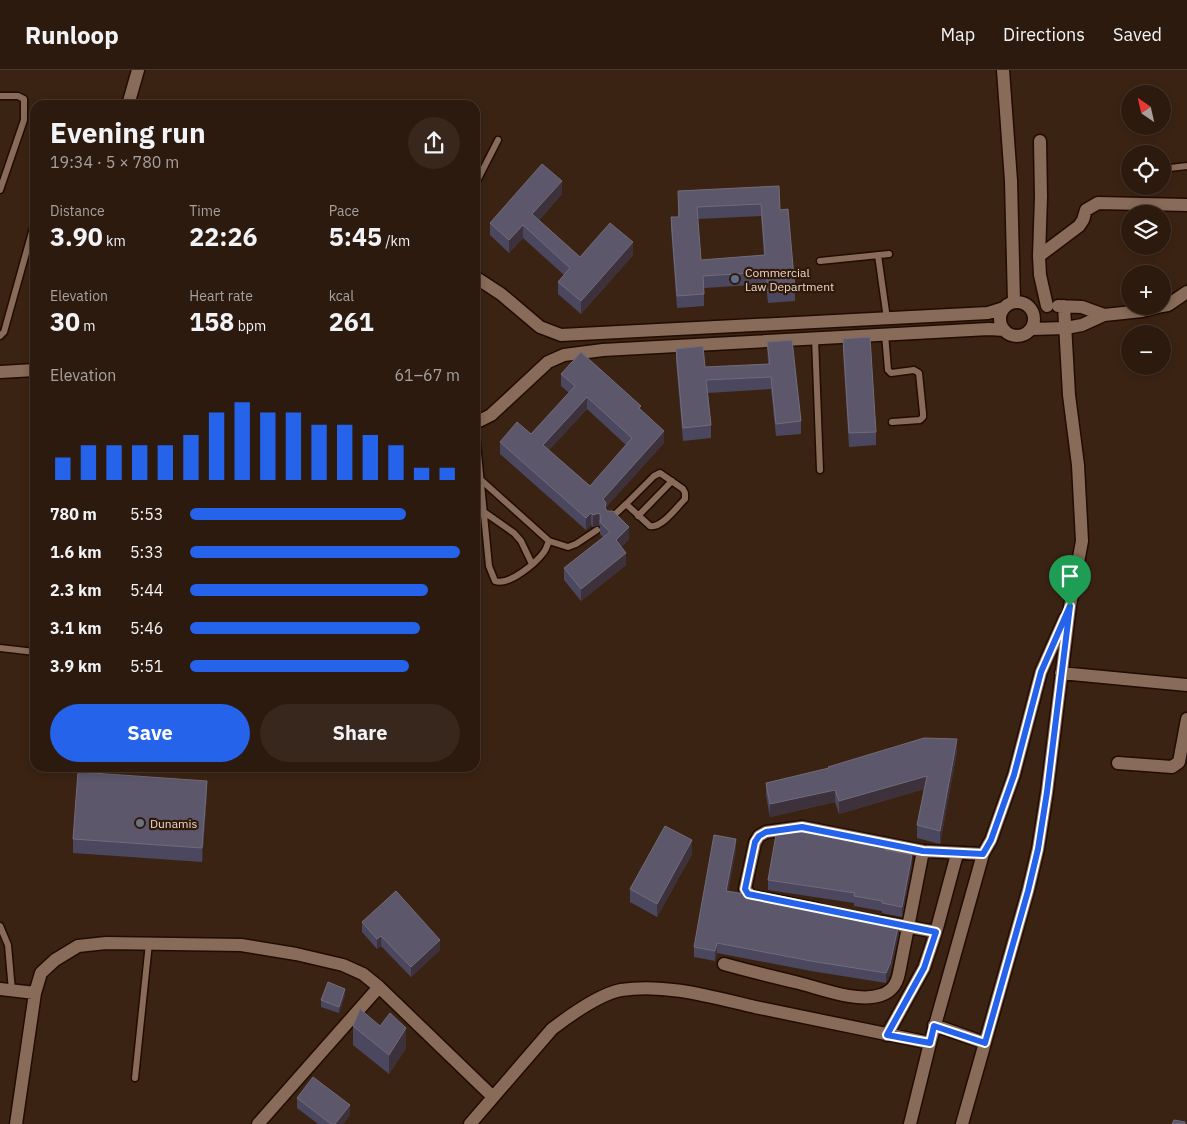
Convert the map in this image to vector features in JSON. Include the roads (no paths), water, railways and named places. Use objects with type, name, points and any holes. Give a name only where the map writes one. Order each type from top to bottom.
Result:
[{"type":"street","points":[[129,100],[138,70]]},
{"type":"street","points":[[1003,70],[1011,181],[1009,305],[1000,319],[1004,330]]},
{"type":"street","points":[[1040,141],[1039,256],[1040,275],[1047,306]]},
{"type":"street","points":[[1039,256],[1079,226],[1086,210],[1098,203],[1187,205]]},
{"type":"street","points":[[480,280],[501,294],[540,327],[561,335],[988,313],[1020,302],[1030,307],[1082,307],[1104,315]]},
{"type":"street","points":[[1171,303],[1187,292]]},
{"type":"street","points":[[962,1124],[1028,891],[1038,849],[1070,606],[1082,541],[1078,465],[1069,395],[1064,306]]},
{"type":"street","points":[[480,420],[491,415],[548,362],[564,355],[603,350],[990,329],[1004,330],[1015,336],[1026,333],[1031,329],[1034,318],[1030,307]]},
{"type":"street","points":[[988,313],[990,329]]},
{"type":"street","points":[[1031,329],[1082,326],[1104,315],[1121,313]]},
{"type":"street","points":[[0,372],[30,370]]},
{"type":"street","points":[[910,1124],[934,1026],[983,854],[991,840],[1014,775],[1041,672],[1070,606]]},
{"type":"street","points":[[1061,673],[1187,685]]},
{"type":"street","points":[[1118,763],[1172,767],[1176,765],[1179,762],[1187,719]]},
{"type":"street","points":[[830,911],[751,896],[746,892],[745,889],[755,842],[759,836],[766,832],[802,827],[923,851],[983,854]]},
{"type":"street","points":[[724,964],[844,994],[868,998],[882,995],[892,990],[897,983],[923,851]]},
{"type":"street","points":[[887,1035],[924,968],[936,932],[957,854]]},
{"type":"street","points":[[869,919],[936,932]]},
{"type":"street","points":[[16,1124],[35,993],[41,973],[55,960],[78,946],[106,942],[241,945],[296,954],[343,965],[363,974],[378,987],[493,1097]]},
{"type":"street","points":[[258,1124],[378,987]]},
{"type":"street","points":[[470,1124],[552,1029],[568,1016],[590,1003],[619,990],[650,988],[693,993],[930,1043]]},
{"type":"street","points":[[6,990],[35,993]]},
{"type":"street","points":[[934,1026],[985,1043]]},
{"type":"lane","points":[[0,96],[18,96],[24,99],[24,120],[0,190]]},
{"type":"lane","points":[[480,175],[498,140]]},
{"type":"lane","points":[[1171,168],[1187,166]]},
{"type":"lane","points":[[0,336],[4,332],[30,240]]},
{"type":"lane","points":[[820,261],[889,254]]},
{"type":"lane","points":[[878,255],[887,319]]},
{"type":"lane","points":[[884,334],[888,370],[891,374],[914,370],[919,373],[923,413],[923,417],[920,420],[892,422]]},
{"type":"lane","points":[[815,338],[820,470]]},
{"type":"lane","points":[[610,519],[657,474],[660,473],[672,481],[683,489],[685,493],[685,499],[660,525],[654,527],[650,526],[626,504]]},
{"type":"lane","points":[[480,479],[489,566],[495,581],[502,582],[532,564],[546,549],[549,541]]},
{"type":"lane","points":[[480,479],[549,541],[568,547],[597,530]]},
{"type":"lane","points":[[638,516],[672,481]]},
{"type":"lane","points":[[484,512],[514,533],[521,541],[532,564]]},
{"type":"lane","points":[[0,648],[30,651]]},
{"type":"lane","points":[[0,926],[8,945],[6,990]]},
{"type":"lane","points":[[135,1078],[149,944]]},
{"type":"place","name":"Commercial Law Department","points":[[735,279]]},
{"type":"place","name":"Dunamis","points":[[140,823]]}]
